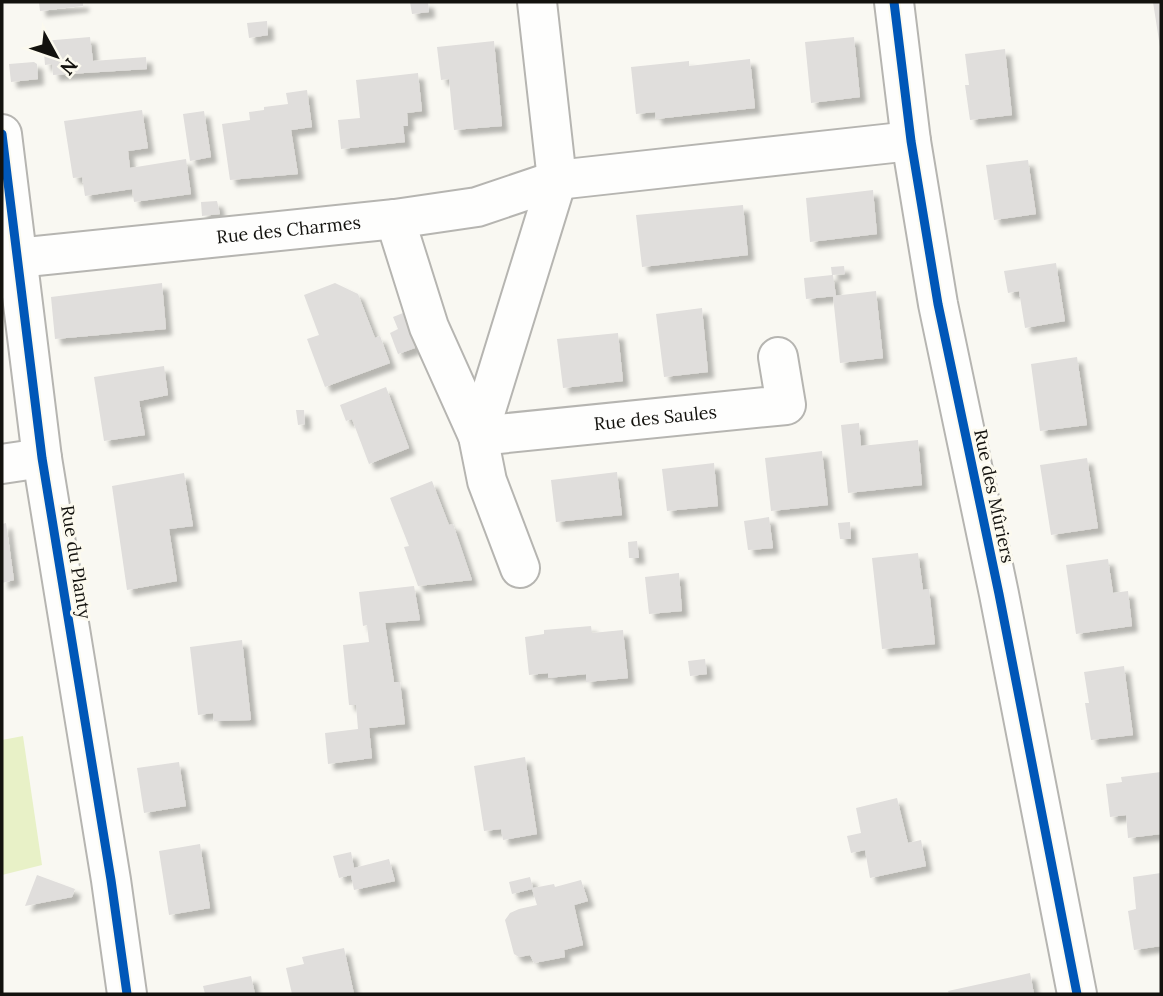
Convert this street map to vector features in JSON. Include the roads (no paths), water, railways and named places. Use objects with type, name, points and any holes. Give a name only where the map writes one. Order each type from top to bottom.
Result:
[{"type":"street","points":[[478,436],[557,180],[537,2]]},
{"type":"street","name":"Rue des Mûriers","points":[[894,2],[911,141],[938,304],[996,581],[1077,994]]},
{"type":"street","name":"Rue du Planty","points":[[2,134],[4,175],[42,458],[127,994]]},
{"type":"street","name":"Rue des Charmes","points":[[17,258],[395,219],[477,207],[557,180],[911,141]]},
{"type":"street","points":[[395,219],[429,327],[478,436],[487,481],[520,568]]},
{"type":"street","name":"Rue des Saules","points":[[478,436],[786,405],[778,358]]},
{"type":"street","points":[[2,464],[42,458]]}]
